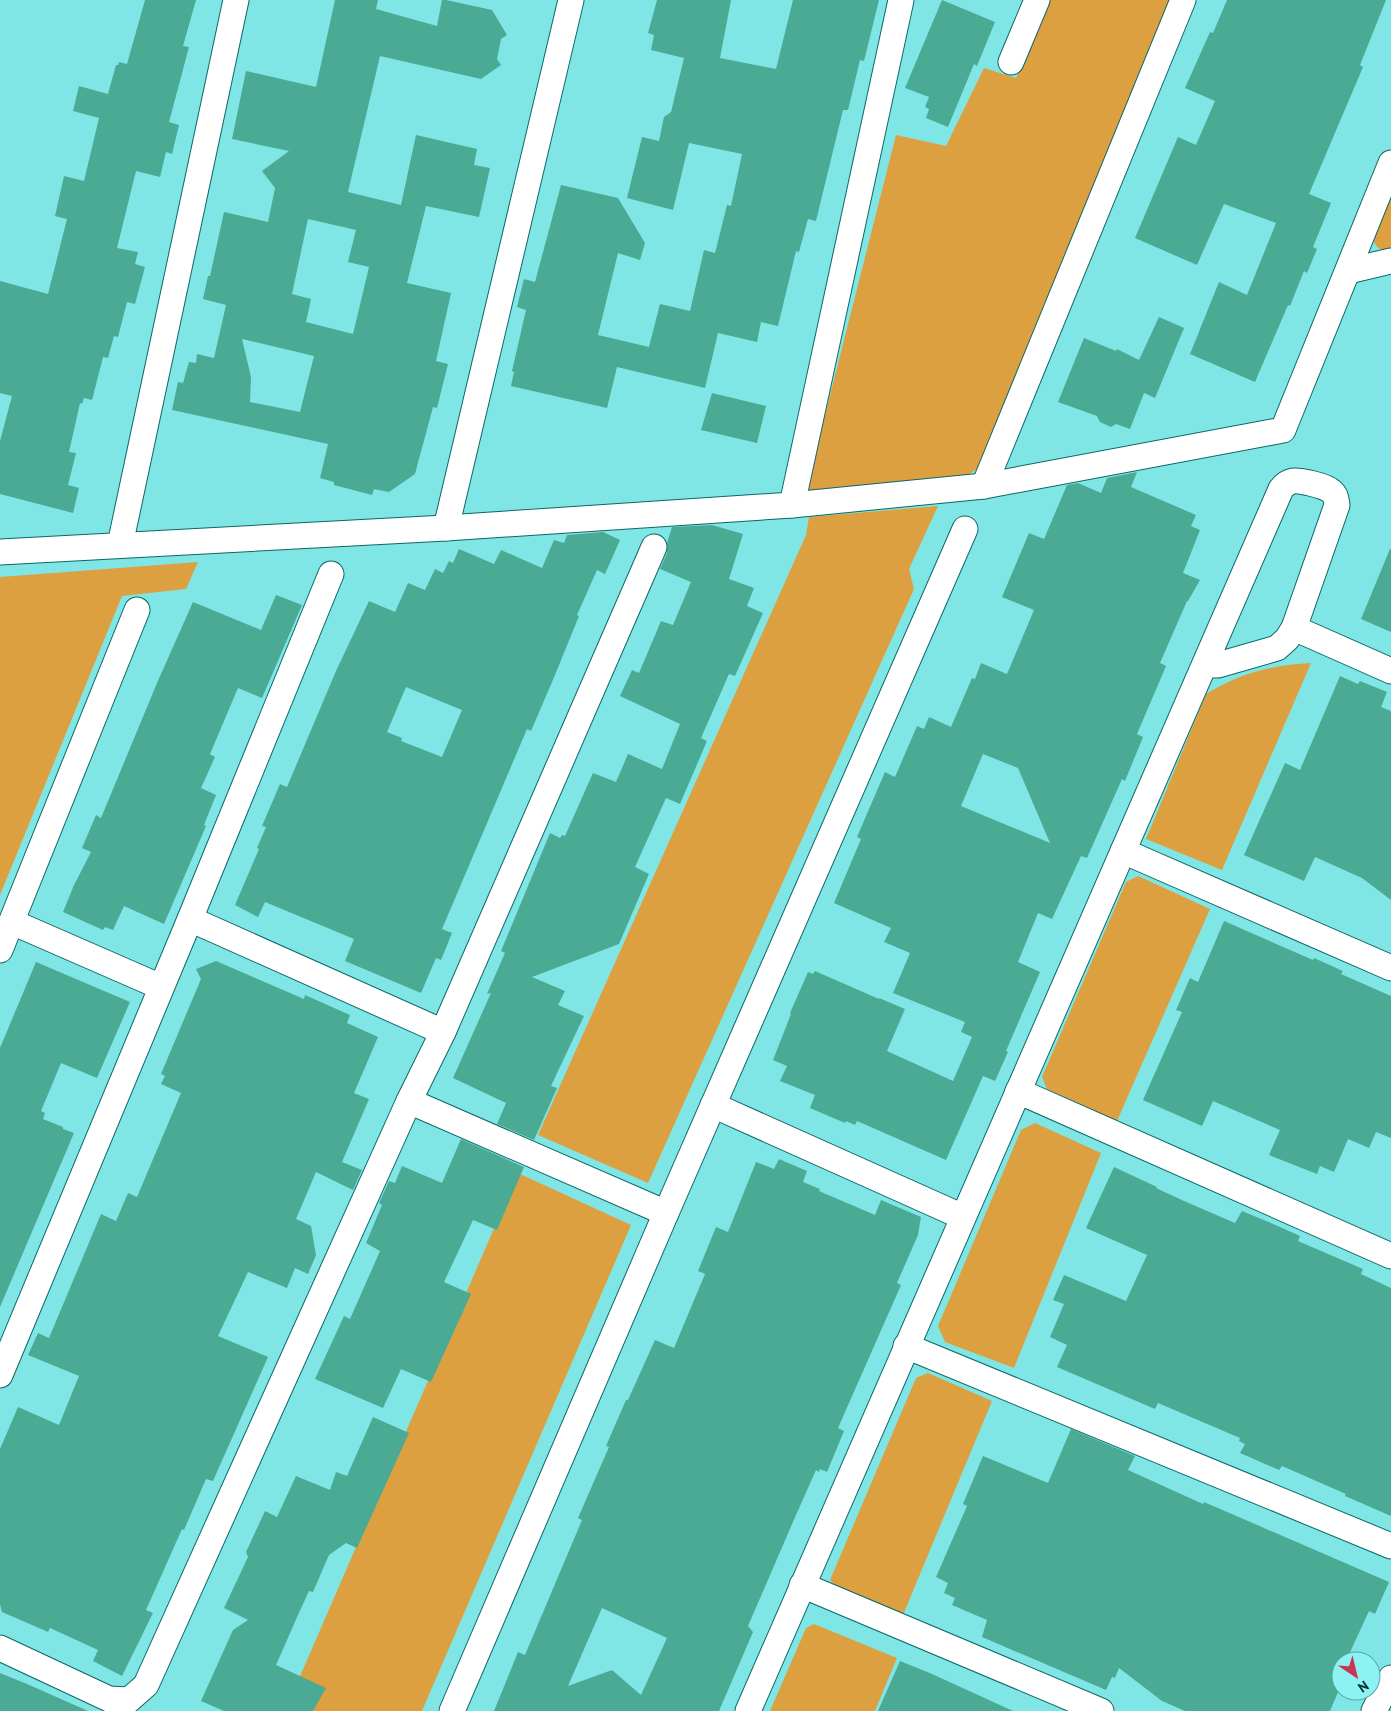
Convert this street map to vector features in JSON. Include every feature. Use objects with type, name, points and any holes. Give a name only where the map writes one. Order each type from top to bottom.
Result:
[{"type":"street","points":[[120,545],[236,0]]},
{"type":"street","points":[[446,528],[571,0]]},
{"type":"street","points":[[792,505],[901,0]]},
{"type":"street","points":[[1011,62],[1037,0]]},
{"type":"street","points":[[984,486],[1183,0]]},
{"type":"street","points":[[0,552],[446,528],[792,505],[984,486],[1283,430],[1391,163]]},
{"type":"street","points":[[1348,271],[1391,261]]},
{"type":"street","points":[[748,1711],[1281,489],[1285,484],[1294,481],[1326,487],[1336,497],[1337,505],[1294,628],[1287,639],[1276,648],[1218,665],[1205,665]]},
{"type":"street","points":[[452,1711],[666,1212],[965,529]]},
{"type":"street","points":[[0,1648],[109,1699],[129,1700],[146,1685],[409,1101],[443,1032],[654,547]]},
{"type":"street","points":[[0,1375],[331,574]]},
{"type":"street","points":[[0,950],[137,610]]},
{"type":"street","points":[[1294,628],[1391,671]]},
{"type":"street","points":[[1123,851],[1391,968]]},
{"type":"street","points":[[190,919],[443,1032]]},
{"type":"street","points":[[12,922],[161,988]]},
{"type":"street","points":[[1018,1091],[1391,1256]]},
{"type":"street","points":[[409,1101],[666,1212]]},
{"type":"street","points":[[713,1105],[963,1217]]},
{"type":"street","points":[[906,1346],[1391,1546]]},
{"type":"street","points":[[802,1585],[1101,1711]]},
{"type":"street","points":[[1374,1711],[1391,1678]]},
{"type":"shaded area","points":[[1050,0],[1172,0],[977,469],[968,475],[811,492],[807,486],[896,135],[946,146],[984,68],[1016,78]]},
{"type":"shaded area","points":[[1391,193],[1391,251],[1379,248],[1373,238]]},
{"type":"shaded area","points":[[938,506],[909,569],[914,589],[648,1183],[538,1135],[806,535],[809,517]]},
{"type":"shaded area","points":[[198,562],[186,589],[122,596],[0,895],[0,577]]},
{"type":"shaded area","points":[[1311,663],[1222,870],[1146,839],[1206,694],[1244,675],[1257,671]]},
{"type":"shaded area","points":[[1138,876],[1210,909],[1117,1121],[1047,1089],[1042,1077],[1126,882]]},
{"type":"shaded area","points":[[1035,1123],[1101,1153],[1014,1368],[945,1342],[938,1326],[1021,1130]]},
{"type":"shaded area","points":[[518,1173],[631,1225],[422,1711],[285,1711]]},
{"type":"shaded area","points":[[928,1373],[992,1401],[903,1615],[839,1589],[830,1580],[916,1378]]},
{"type":"shaded area","points":[[814,1624],[897,1658],[875,1711],[770,1711],[806,1628]]},
{"type":"building","points":[[145,0],[196,0],[183,46],[189,47],[169,122],[179,125],[172,154],[166,152],[160,177],[136,171],[117,248],[138,252],[135,264],[145,267],[135,304],[127,302],[118,337],[114,336],[108,358],[103,357],[92,400],[84,398],[82,404],[80,403],[69,452],[76,453],[68,485],[79,488],[73,513],[0,494],[0,441],[12,396],[0,393],[0,281],[48,294],[67,219],[55,216],[64,176],[84,181],[99,118],[73,111],[79,86],[108,94],[116,65],[119,62],[127,64]]},
{"type":"building","points":[[335,0],[378,0],[376,9],[437,26],[442,0],[446,0],[492,10],[507,35],[501,39],[497,59],[501,65],[481,79],[380,56],[348,192],[401,205],[416,135],[477,149],[474,165],[490,168],[479,217],[426,206],[407,283],[451,293],[436,361],[448,364],[437,408],[433,407],[415,474],[389,492],[374,489],[372,495],[334,485],[334,482],[320,478],[328,444],[172,410],[178,382],[183,383],[189,362],[196,363],[197,354],[214,358],[226,305],[203,299],[224,212],[268,222],[275,188],[262,171],[289,151],[232,139],[246,71],[316,87]],"holes":[[[308,219],[356,230],[348,262],[369,267],[353,334],[306,322],[311,299],[292,294]],[[242,339],[314,356],[300,412],[250,402],[251,377]]]},
{"type":"building","points":[[657,0],[731,0],[720,58],[776,69],[793,0],[879,0],[864,61],[860,60],[848,110],[843,110],[816,221],[808,219],[799,252],[796,251],[778,326],[761,322],[757,342],[718,333],[705,388],[617,367],[607,408],[511,386],[514,372],[512,371],[526,310],[517,307],[524,279],[535,282],[561,185],[618,198],[645,243],[640,260],[618,253],[598,335],[649,347],[660,304],[690,311],[704,250],[715,253],[727,205],[731,206],[742,154],[689,143],[673,210],[627,198],[642,137],[659,141],[664,117],[671,112],[684,58],[651,50],[654,35],[648,33]]},
{"type":"building","points":[[942,0],[995,22],[977,66],[974,64],[948,127],[926,118],[929,109],[925,107],[929,97],[905,88]]},
{"type":"building","points":[[1227,0],[1386,0],[1360,65],[1363,67],[1309,194],[1331,203],[1313,247],[1317,249],[1307,273],[1304,271],[1290,306],[1288,305],[1255,382],[1190,354],[1219,282],[1247,295],[1276,223],[1224,204],[1197,265],[1135,238],[1178,137],[1196,145],[1215,101],[1185,88],[1210,32],[1213,33]]},
{"type":"building","points":[[1159,317],[1184,328],[1155,398],[1144,393],[1130,429],[1116,424],[1111,427],[1100,422],[1097,416],[1058,402],[1084,338],[1116,351],[1117,349],[1139,360]]},
{"type":"building","points":[[712,393],[766,406],[757,443],[701,430]]},
{"type":"building","points":[[1137,472],[1131,487],[1196,515],[1191,526],[1200,530],[1183,573],[1200,580],[1187,601],[1160,663],[1166,666],[1137,734],[1143,737],[1125,781],[1122,779],[1087,858],[1081,856],[1052,919],[1038,913],[1018,962],[1040,972],[995,1081],[983,1076],[946,1160],[857,1121],[855,1125],[846,1121],[845,1123],[810,1108],[815,1095],[780,1081],[787,1066],[773,1060],[790,1013],[808,972],[813,974],[815,971],[905,1009],[887,1051],[953,1081],[972,1037],[961,1032],[965,1022],[893,993],[910,953],[884,942],[891,928],[834,903],[861,839],[857,837],[885,772],[895,777],[917,726],[924,729],[929,717],[951,727],[972,678],[975,679],[981,663],[1007,674],[1034,610],[1002,597],[1029,533],[1044,539],[1067,485],[1078,483],[1101,493],[1107,478]],"holes":[[[983,754],[1018,768],[1050,843],[961,806]]]},
{"type":"building","points":[[712,525],[743,534],[729,579],[754,588],[747,606],[763,613],[735,676],[729,674],[701,738],[707,741],[680,804],[666,798],[635,867],[649,874],[619,944],[532,977],[565,991],[558,1005],[584,1016],[551,1086],[557,1088],[534,1140],[497,1124],[506,1103],[453,1078],[491,993],[487,994],[505,953],[501,951],[550,833],[560,838],[562,835],[565,836],[593,773],[616,782],[628,754],[662,769],[680,724],[620,696],[632,670],[639,673],[661,621],[673,625],[691,582],[660,569],[667,553],[667,543],[672,527]]},
{"type":"building","points":[[603,532],[620,540],[605,574],[597,570],[577,615],[579,616],[531,731],[527,729],[442,929],[452,933],[441,960],[436,958],[421,993],[345,961],[354,939],[265,902],[258,917],[235,905],[259,849],[257,848],[266,827],[262,826],[280,784],[287,787],[336,671],[369,601],[395,612],[408,583],[425,590],[435,569],[443,573],[449,561],[453,563],[459,549],[494,564],[501,550],[542,568],[554,540],[564,543],[567,535]],"holes":[[[406,687],[462,710],[442,757],[401,741],[402,738],[387,732]]]},
{"type":"building","points":[[1391,549],[1391,632],[1361,619]]},
{"type":"building","points":[[276,595],[302,605],[262,698],[238,688],[210,754],[215,757],[201,788],[216,795],[204,825],[206,826],[164,924],[124,906],[113,930],[105,927],[103,930],[63,912],[91,852],[82,848],[96,815],[101,818],[193,602],[261,630]]},
{"type":"building","points":[[1340,676],[1358,684],[1360,681],[1387,692],[1381,707],[1391,711],[1391,900],[1362,878],[1315,857],[1304,881],[1244,855],[1285,763],[1300,770]]},
{"type":"building","points":[[1224,921],[1343,971],[1341,974],[1391,996],[1391,1138],[1376,1132],[1369,1148],[1348,1139],[1334,1172],[1320,1166],[1317,1174],[1269,1155],[1280,1130],[1213,1101],[1202,1126],[1143,1100],[1182,1012],[1176,1010],[1190,978],[1198,982]]},
{"type":"building","points":[[216,961],[304,999],[305,995],[350,1015],[347,1023],[378,1037],[354,1093],[369,1099],[342,1162],[362,1170],[353,1190],[316,1172],[296,1219],[311,1226],[316,1255],[308,1274],[295,1268],[287,1288],[248,1272],[218,1336],[268,1357],[213,1481],[206,1479],[184,1530],[182,1529],[146,1610],[153,1613],[122,1676],[93,1661],[98,1650],[50,1628],[48,1632],[2,1612],[0,1604],[0,1449],[18,1407],[59,1425],[79,1376],[28,1355],[38,1333],[49,1338],[101,1214],[116,1221],[128,1193],[137,1197],[181,1093],[161,1084],[165,1076],[161,1074],[201,979],[196,969]]},
{"type":"building","points":[[36,962],[130,1002],[97,1078],[61,1063],[41,1111],[45,1113],[43,1119],[74,1133],[0,1307],[0,1048]]},
{"type":"building","points":[[461,1139],[524,1167],[497,1230],[473,1220],[444,1282],[471,1294],[431,1382],[401,1369],[383,1408],[315,1379],[344,1316],[350,1319],[380,1251],[366,1243],[382,1205],[379,1203],[389,1181],[395,1183],[402,1166],[442,1183]]},
{"type":"building","points":[[779,1159],[807,1171],[803,1182],[820,1189],[819,1191],[875,1215],[881,1200],[921,1217],[918,1235],[897,1283],[901,1285],[838,1428],[844,1431],[827,1472],[820,1469],[819,1472],[816,1470],[748,1626],[753,1632],[719,1711],[494,1711],[518,1652],[525,1655],[582,1520],[578,1518],[609,1447],[606,1446],[655,1340],[674,1348],[705,1274],[698,1271],[716,1227],[728,1232],[756,1162],[774,1169]],"holes":[[[602,1608],[667,1638],[641,1695],[612,1670],[568,1686]]]},
{"type":"building","points":[[1114,1167],[1235,1223],[1242,1211],[1271,1223],[1300,1236],[1298,1241],[1363,1269],[1361,1274],[1391,1288],[1391,1516],[1282,1466],[1279,1470],[1240,1453],[1245,1444],[1239,1441],[1240,1438],[1158,1403],[1155,1409],[1057,1367],[1067,1345],[1050,1337],[1064,1304],[1053,1300],[1064,1275],[1126,1301],[1147,1255],[1086,1228]]},
{"type":"building","points":[[373,1417],[409,1433],[357,1548],[346,1543],[329,1555],[313,1592],[309,1591],[276,1665],[326,1688],[313,1711],[224,1711],[201,1701],[233,1630],[248,1620],[224,1608],[248,1557],[246,1552],[265,1511],[277,1517],[296,1476],[330,1490],[336,1472],[347,1476]]},
{"type":"building","points":[[1071,1429],[1135,1456],[1128,1470],[1203,1504],[1204,1502],[1389,1582],[1375,1614],[1369,1611],[1351,1651],[1331,1651],[1331,1701],[1334,1701],[1330,1711],[1185,1711],[1162,1701],[1119,1668],[1115,1678],[1112,1677],[1106,1690],[982,1637],[987,1620],[952,1605],[955,1598],[944,1593],[948,1583],[936,1577],[967,1506],[963,1504],[983,1456],[1048,1483]]},
{"type":"building","points":[[900,1661],[932,1674],[1013,1711],[878,1711]]},
{"type":"building","points":[[0,1673],[27,1684],[88,1711],[0,1711]]}]
